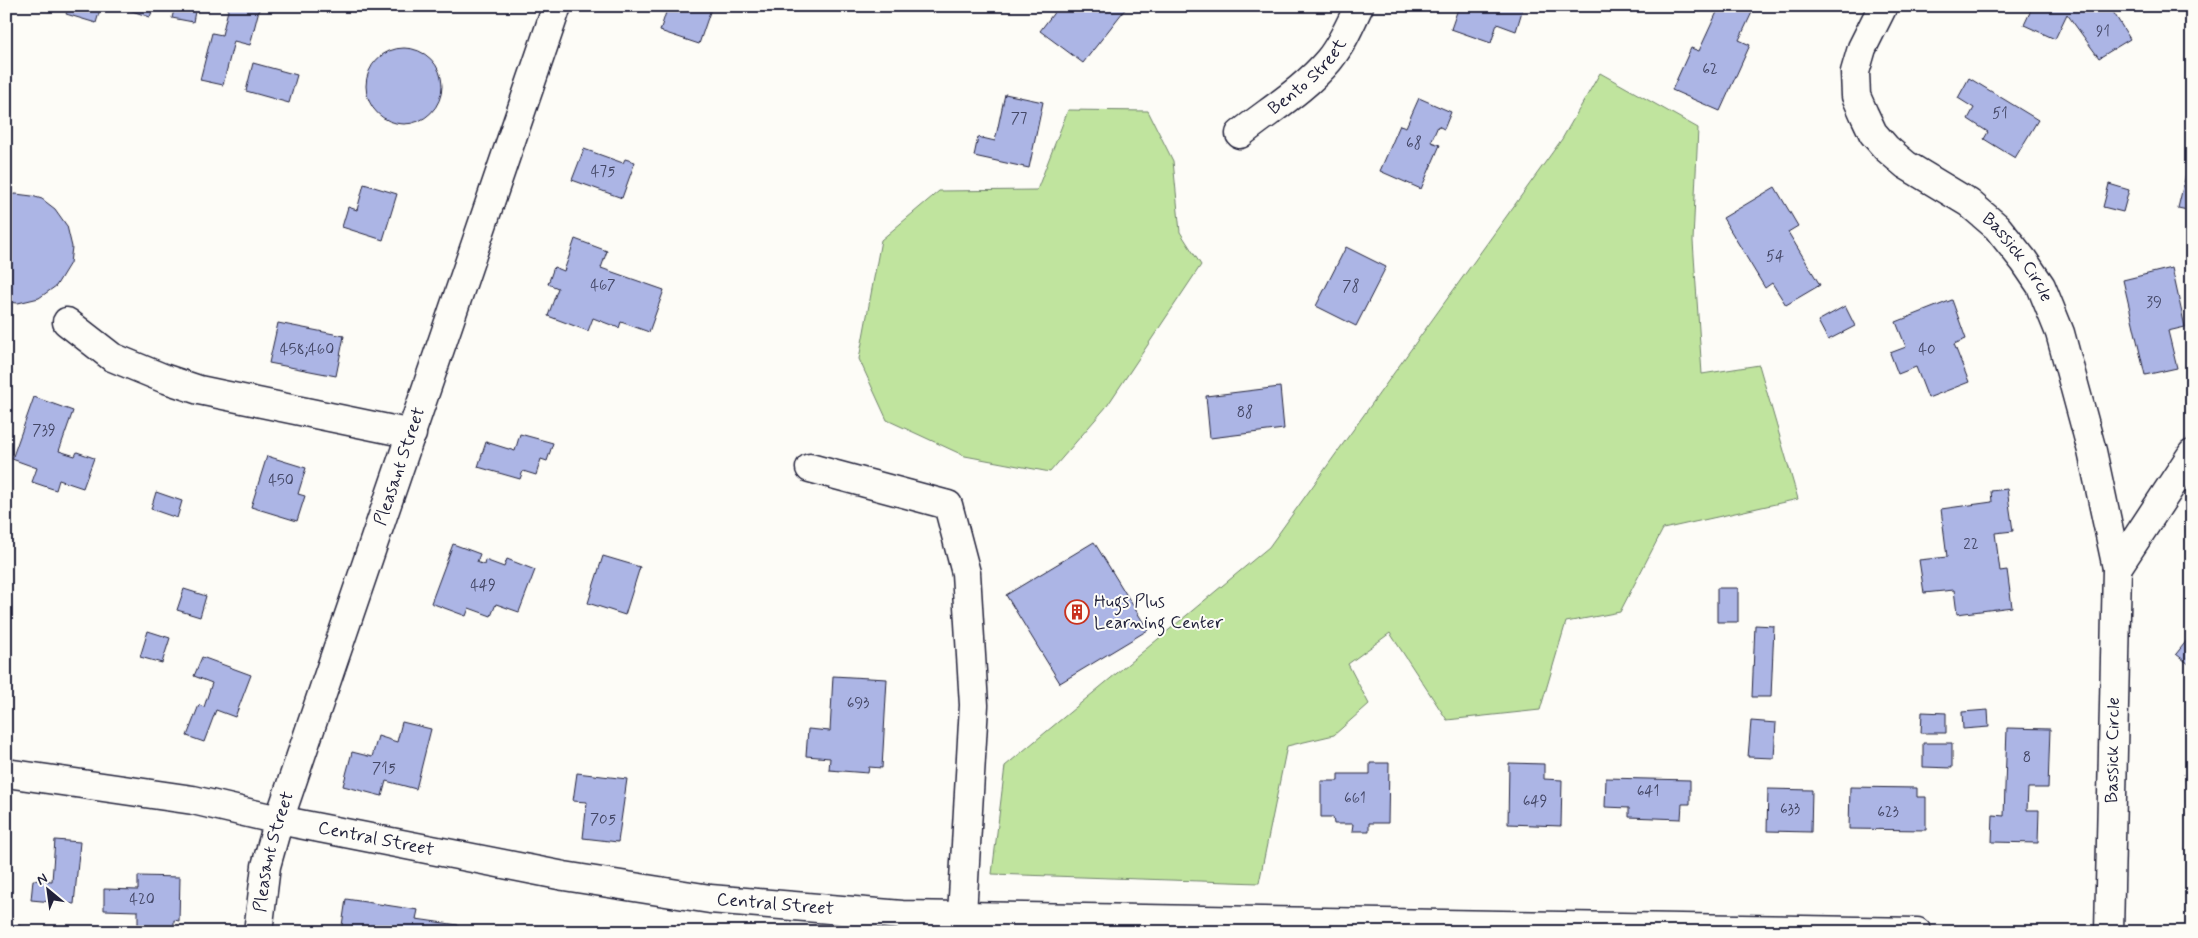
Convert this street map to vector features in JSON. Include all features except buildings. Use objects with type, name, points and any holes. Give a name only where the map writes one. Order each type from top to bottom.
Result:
[{"type":"main road","name":"Pleasant Street","points":[[258,932],[266,866],[278,820],[412,434],[557,6]]},
{"type":"main road","name":"Bento Street","points":[[1240,134],[1312,77],[1328,60],[1343,40],[1359,6]]},
{"type":"main road","name":"Bassick Circle","points":[[1883,6],[1862,48],[1855,72],[1856,96],[1873,133],[1906,165],[1970,203],[1997,227],[2024,261],[2041,286],[2060,333],[2082,413],[2116,568],[2109,932]]},
{"type":"main road","points":[[67,322],[112,356],[163,378],[199,390],[412,434]]},
{"type":"main road","points":[[2116,568],[2192,454]]},
{"type":"main road","points":[[810,468],[948,505],[966,573],[974,704],[962,915]]},
{"type":"main road","name":"Central Street","points":[[6,772],[193,800],[278,820],[564,876],[710,899],[902,915],[1917,932]]},
{"type":"green space","points":[[1600,73],[1698,128],[1693,241],[1702,374],[1759,365],[1798,499],[1663,529],[1620,612],[1566,622],[1540,710],[1447,720],[1390,633],[1348,664],[1369,704],[1334,735],[1287,746],[1259,883],[992,874],[1005,766],[1269,547],[1562,139]]},
{"type":"green space","points":[[1068,110],[1148,111],[1173,161],[1180,232],[1201,265],[1107,406],[1050,472],[965,456],[887,420],[859,359],[881,240],[939,191],[1037,190]]},
{"type":"place","name":"Hugs Plus Learning Center","points":[[1077,612]]}]
